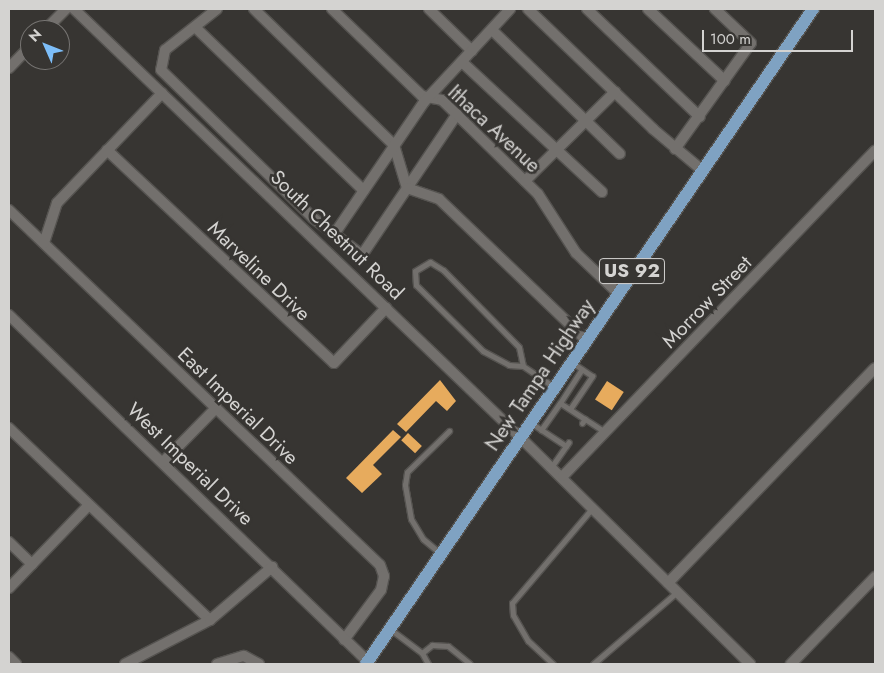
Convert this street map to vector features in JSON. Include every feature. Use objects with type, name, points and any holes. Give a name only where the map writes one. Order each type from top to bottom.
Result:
[{"type":"main road","name":"New Tampa Highway","points":[[367,663],[521,438],[536,426],[554,387],[617,292],[813,9]]},
{"type":"street","points":[[55,20],[66,9]]},
{"type":"street","name":"South Chestnut Road","points":[[74,9],[521,438],[563,476],[750,664]]},
{"type":"street","points":[[217,9],[164,50],[160,60],[166,76],[335,234],[362,255],[457,114]]},
{"type":"street","points":[[254,9],[394,145],[407,188]]},
{"type":"street","name":"Ithaca Avenue","points":[[332,9],[422,96],[430,95],[457,114],[525,181],[544,202],[576,253],[617,292]]},
{"type":"street","points":[[430,9],[472,51]]},
{"type":"street","points":[[335,234],[394,145],[430,95],[510,9]]},
{"type":"street","points":[[528,9],[675,149],[702,170]]},
{"type":"street","points":[[587,9],[700,116]]},
{"type":"street","points":[[648,9],[725,81]]},
{"type":"street","points":[[675,149],[751,43],[715,9]]},
{"type":"street","points":[[195,27],[364,191]]},
{"type":"street","points":[[492,30],[620,154]]},
{"type":"street","points":[[9,68],[20,56]]},
{"type":"street","points":[[462,62],[602,192]]},
{"type":"street","points":[[525,181],[615,92]]},
{"type":"street","points":[[44,243],[57,203],[162,93]]},
{"type":"street","name":"Marveline Drive","points":[[107,150],[334,363],[386,308]]},
{"type":"street","name":"Morrow Street","points":[[563,476],[875,151]]},
{"type":"street","points":[[407,188],[440,199],[586,340]]},
{"type":"street","name":"East Imperial Drive","points":[[9,210],[383,569],[381,590],[344,640]]},
{"type":"street","name":"West Imperial Drive","points":[[9,315],[272,567],[367,663]]},
{"type":"street","points":[[668,583],[875,368]]},
{"type":"street","points":[[162,462],[216,408]]},
{"type":"street","points":[[9,428],[210,620]]},
{"type":"street","points":[[9,588],[90,505]]},
{"type":"street","points":[[9,542],[32,564]]},
{"type":"street","points":[[125,664],[210,620],[272,567]]},
{"type":"street","points":[[790,664],[875,577]]},
{"type":"street","points":[[217,664],[244,656],[259,664]]},
{"type":"street","points":[[9,657],[16,664]]},
{"type":"lane","points":[[523,366],[519,347],[443,270],[430,262],[415,271],[416,285],[483,351],[509,365],[523,366],[554,387]]},
{"type":"lane","points":[[570,409],[592,376],[571,362]]},
{"type":"lane","points":[[552,466],[568,444],[536,426],[560,403],[582,370]]},
{"type":"lane","points":[[560,403],[584,421],[605,432]]},
{"type":"lane","points":[[442,554],[423,538],[412,519],[405,485],[407,472],[449,432]]},
{"type":"lane","points":[[553,664],[528,641],[513,616],[512,602],[593,507]]},
{"type":"lane","points":[[593,664],[677,592]]},
{"type":"lane","points":[[390,629],[422,653],[428,664]]},
{"type":"lane","points":[[422,653],[432,644],[448,646],[460,652],[470,664]]},
{"type":"building","points":[[440,380],[456,401],[447,411],[436,401],[406,432],[397,424]]},
{"type":"building","points":[[607,381],[624,392],[612,410],[595,399]]},
{"type":"building","points":[[393,430],[401,437],[373,465],[382,474],[362,493],[346,478]]},
{"type":"building","points":[[408,433],[422,446],[415,453],[401,440]]}]
